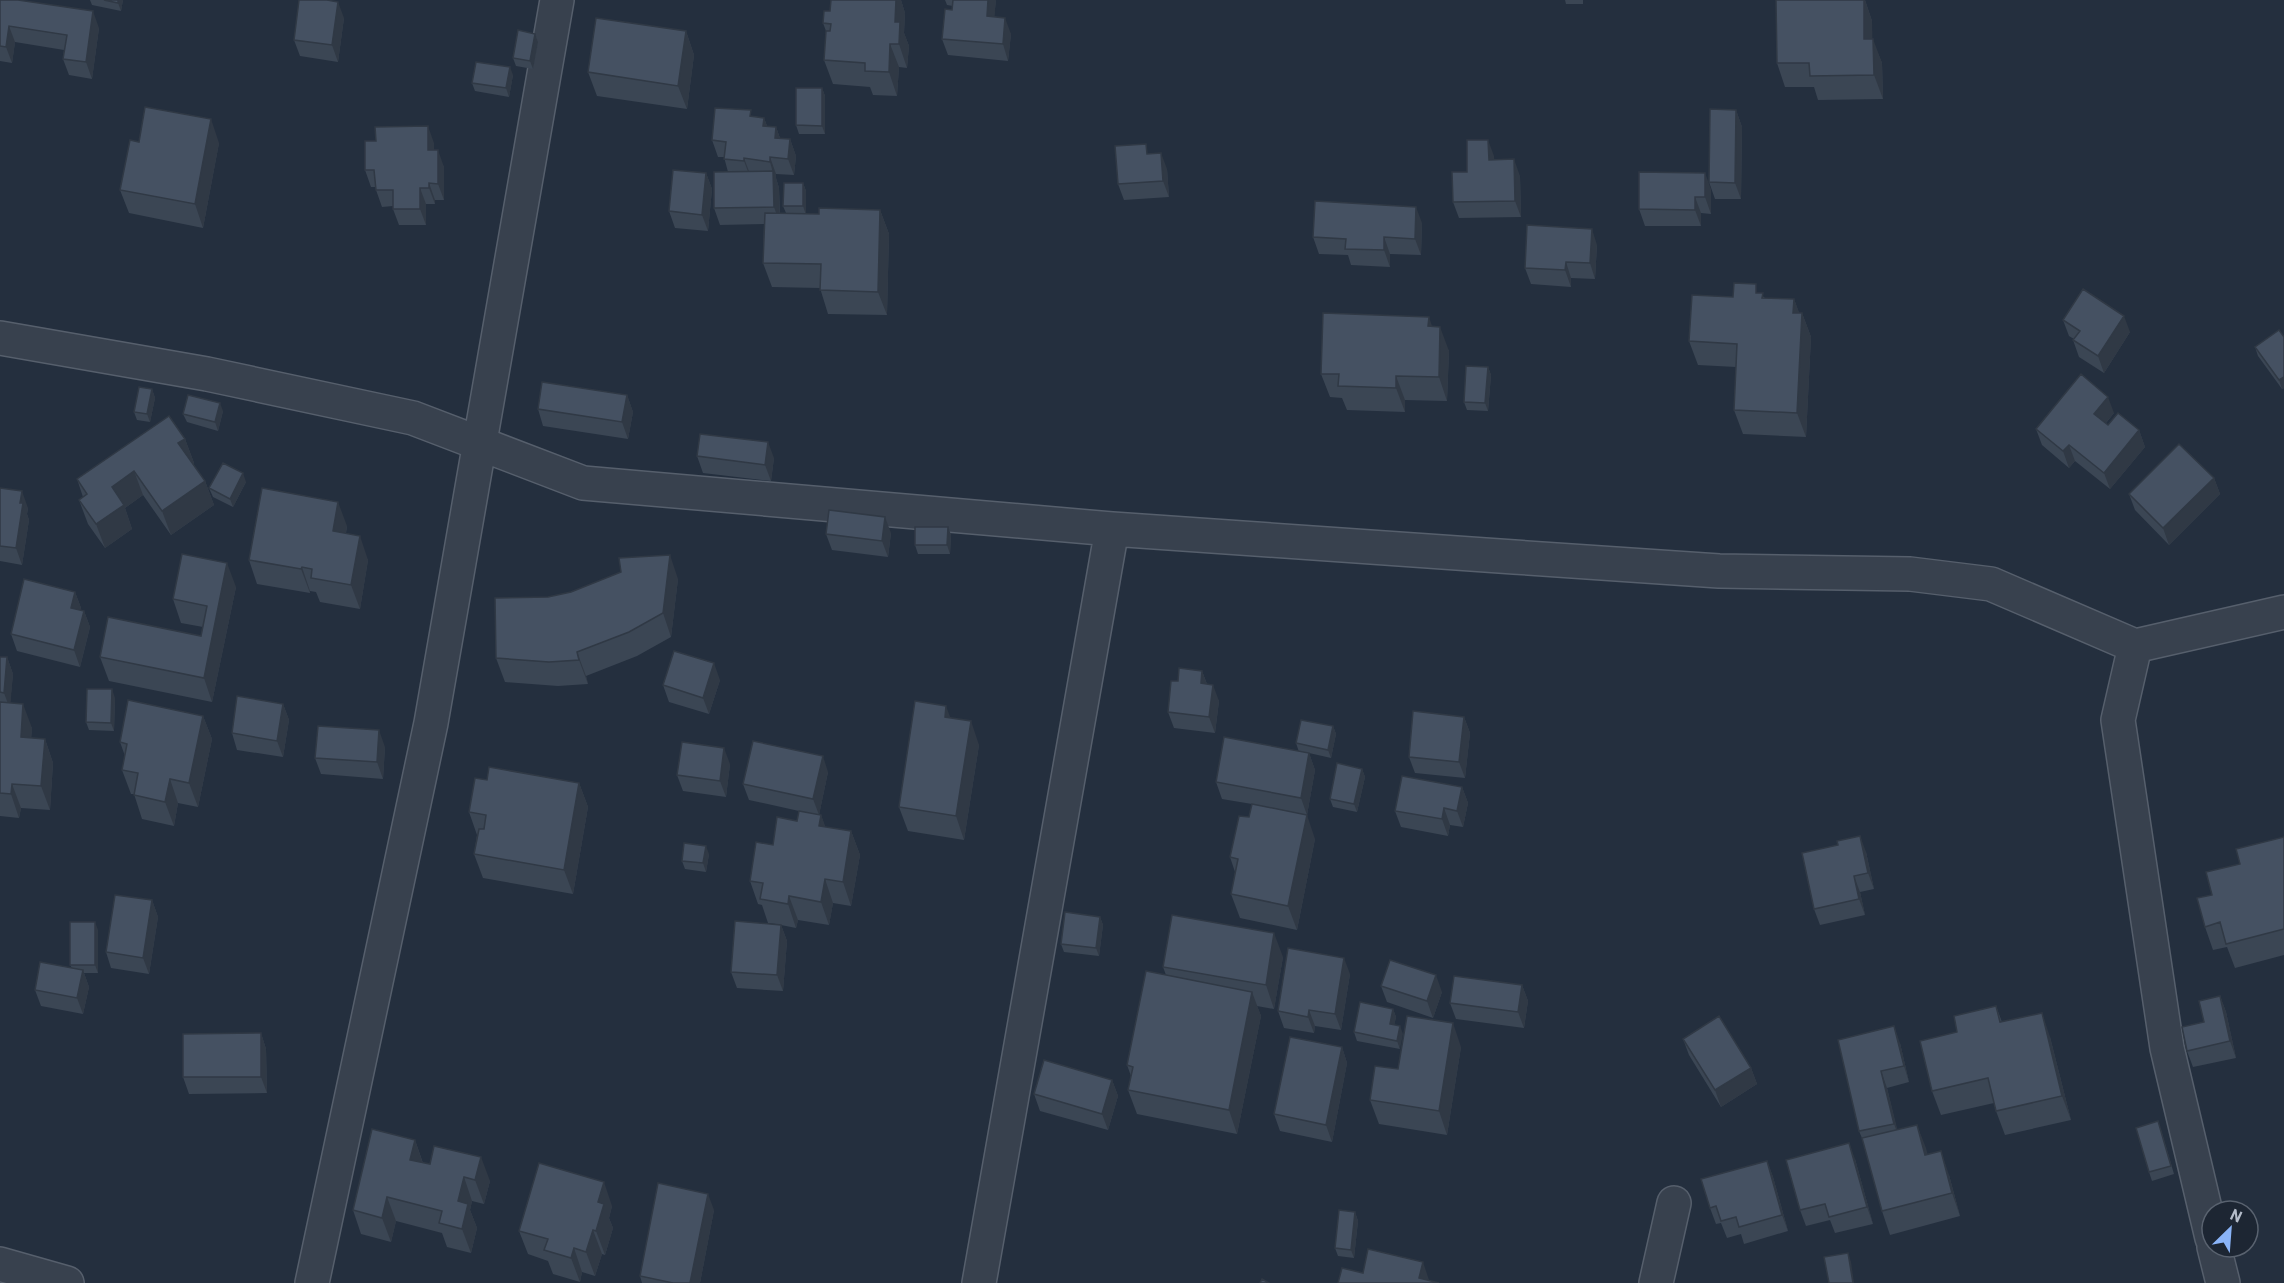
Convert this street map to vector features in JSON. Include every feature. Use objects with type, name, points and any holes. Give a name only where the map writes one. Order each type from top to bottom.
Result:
[{"type":"street","points":[[312,1283],[431,723],[557,0]]},
{"type":"street","points":[[0,338],[207,374],[413,418],[583,483],[1112,529],[1719,571],[1910,574],[1991,584],[2135,646],[2284,612]]},
{"type":"street","points":[[979,1283],[1112,529]]},
{"type":"street","points":[[2135,646],[2118,720],[2167,1047],[2203,1199]]},
{"type":"street","points":[[1656,1283],[1674,1203]]},
{"type":"street","points":[[2217,1259],[2223,1283]]},
{"type":"street","points":[[0,1264],[67,1283]]},
{"type":"building","points":[[0,0],[18,0],[93,11],[86,62],[63,59],[67,35],[9,26],[6,47],[0,46]]},
{"type":"building","points":[[299,0],[338,2],[332,45],[294,40]]},
{"type":"building","points":[[831,0],[896,0],[895,22],[900,22],[899,44],[890,44],[889,72],[865,71],[865,63],[824,60],[826,31],[830,31],[831,24],[823,23],[824,11],[830,11]]},
{"type":"building","points":[[953,0],[988,0],[987,16],[1005,18],[1003,44],[942,39],[945,9],[952,10]]},
{"type":"building","points":[[1776,0],[1864,0],[1864,39],[1873,39],[1874,75],[1810,76],[1809,63],[1777,63]]},
{"type":"building","points":[[596,18],[686,31],[678,86],[588,72]]},
{"type":"building","points":[[518,30],[535,34],[530,61],[513,58]]},
{"type":"building","points":[[476,62],[510,67],[506,88],[472,83]]},
{"type":"building","points":[[796,88],[822,88],[822,126],[796,125]]},
{"type":"building","points":[[145,107],[211,119],[195,204],[120,190],[130,140],[139,142]]},
{"type":"building","points":[[715,108],[751,110],[750,116],[764,118],[763,126],[776,127],[775,138],[790,139],[788,159],[770,157],[770,162],[744,158],[744,161],[724,159],[726,142],[712,140]]},
{"type":"building","points":[[1710,109],[1736,110],[1735,183],[1709,182]]},
{"type":"building","points":[[428,126],[428,150],[438,150],[438,184],[429,183],[429,188],[420,188],[420,209],[393,209],[393,190],[376,190],[374,170],[365,170],[365,141],[376,141],[375,127]]},
{"type":"building","points":[[1467,140],[1488,140],[1489,160],[1514,159],[1515,201],[1453,202],[1452,172],[1467,172]]},
{"type":"building","points":[[1146,144],[1147,154],[1161,153],[1163,181],[1118,184],[1115,146]]},
{"type":"building","points":[[673,170],[706,173],[702,215],[669,211]]},
{"type":"building","points":[[773,171],[774,207],[714,208],[714,172]]},
{"type":"building","points":[[1639,172],[1705,173],[1705,197],[1695,197],[1695,210],[1639,209]]},
{"type":"building","points":[[784,183],[803,183],[803,206],[783,206]]},
{"type":"building","points":[[1315,201],[1416,207],[1415,239],[1384,237],[1384,250],[1345,249],[1346,239],[1313,237]]},
{"type":"building","points":[[819,208],[880,210],[878,292],[820,290],[821,264],[763,263],[765,213],[819,214]]},
{"type":"building","points":[[1527,225],[1592,229],[1590,263],[1566,262],[1565,270],[1525,268]]},
{"type":"building","points":[[1734,283],[1756,284],[1756,293],[1763,293],[1762,298],[1794,299],[1793,313],[1802,313],[1797,413],[1734,410],[1737,344],[1689,341],[1692,295],[1733,297]]},
{"type":"building","points":[[2083,289],[2124,316],[2098,356],[2073,340],[2080,331],[2063,320]]},
{"type":"building","points":[[1323,313],[1429,317],[1428,326],[1440,327],[1439,377],[1396,376],[1396,388],[1338,386],[1339,374],[1321,374]]},
{"type":"building","points":[[2279,330],[2284,337],[2284,377],[2279,380],[2255,347]]},
{"type":"building","points":[[1466,366],[1488,367],[1485,403],[1464,402]]},
{"type":"building","points":[[2081,374],[2108,397],[2094,414],[2108,425],[2118,413],[2139,430],[2104,473],[2069,445],[2063,451],[2036,429]]},
{"type":"building","points":[[542,382],[627,395],[622,422],[538,409]]},
{"type":"building","points":[[139,387],[152,389],[147,414],[134,412]]},
{"type":"building","points":[[188,395],[220,403],[215,422],[183,414]]},
{"type":"building","points":[[169,416],[185,439],[178,443],[205,481],[162,511],[134,471],[112,487],[124,505],[96,524],[79,500],[87,494],[77,479]]},
{"type":"building","points":[[700,434],[768,442],[765,465],[697,456]]},
{"type":"building","points":[[2179,444],[2214,478],[2163,528],[2129,494]]},
{"type":"building","points":[[223,463],[243,473],[230,499],[209,488]]},
{"type":"building","points":[[0,488],[22,491],[20,503],[23,503],[16,548],[0,546]]},
{"type":"building","points":[[262,488],[338,502],[333,531],[360,536],[351,585],[311,578],[312,569],[249,560]]},
{"type":"building","points":[[829,510],[885,517],[882,541],[826,534]]},
{"type":"building","points":[[915,527],[948,527],[947,545],[915,545]]},
{"type":"building","points":[[182,554],[227,563],[204,678],[100,657],[108,617],[201,636],[207,606],[173,599]]},
{"type":"building","points":[[670,555],[663,613],[629,632],[577,652],[579,660],[549,662],[496,658],[495,598],[548,597],[571,592],[621,572],[619,558]]},
{"type":"building","points":[[24,579],[75,592],[71,608],[84,611],[74,650],[11,634]]},
{"type":"building","points":[[674,651],[714,663],[703,698],[663,685]]},
{"type":"building","points":[[0,657],[7,657],[4,693],[0,692]]},
{"type":"building","points":[[1179,668],[1202,671],[1201,683],[1213,685],[1209,717],[1168,712],[1171,681],[1178,681]]},
{"type":"building","points":[[87,689],[112,689],[111,723],[86,722]]},
{"type":"building","points":[[237,696],[283,704],[277,741],[232,733]]},
{"type":"building","points":[[128,700],[203,716],[189,783],[170,779],[165,802],[134,795],[138,773],[122,770],[127,744],[120,742]]},
{"type":"building","points":[[915,701],[946,706],[945,717],[971,721],[956,816],[899,807]]},
{"type":"building","points":[[0,702],[23,704],[21,737],[45,739],[41,786],[12,784],[11,794],[0,793]]},
{"type":"building","points":[[1413,711],[1464,717],[1459,762],[1409,757]]},
{"type":"building","points":[[1301,720],[1333,726],[1328,750],[1296,743]]},
{"type":"building","points":[[318,726],[379,730],[377,762],[315,758]]},
{"type":"building","points":[[1224,737],[1309,753],[1301,798],[1216,782]]},
{"type":"building","points":[[753,741],[823,756],[813,799],[743,784]]},
{"type":"building","points":[[682,742],[724,748],[720,781],[677,775]]},
{"type":"building","points":[[1337,763],[1362,769],[1354,804],[1330,799]]},
{"type":"building","points":[[489,767],[579,783],[564,870],[474,854],[479,829],[484,829],[486,815],[469,812],[475,778],[487,780]]},
{"type":"building","points":[[1402,776],[1462,787],[1457,811],[1444,808],[1442,819],[1395,811]]},
{"type":"building","points":[[1252,804],[1307,815],[1288,906],[1231,894],[1238,859],[1230,857],[1239,816],[1249,817]]},
{"type":"building","points":[[799,811],[821,815],[819,826],[851,831],[843,882],[825,879],[821,902],[789,896],[788,904],[760,899],[763,883],[750,881],[756,842],[773,845],[777,817],[797,821]]},
{"type":"building","points":[[1860,836],[1868,873],[1854,876],[1859,899],[1814,909],[1802,853],[1838,845],[1837,841]]},
{"type":"building","points":[[2284,837],[2284,929],[2226,944],[2220,922],[2205,927],[2197,898],[2212,895],[2206,872],[2240,864],[2236,849]]},
{"type":"building","points":[[684,843],[706,846],[703,863],[682,861]]},
{"type":"building","points":[[115,895],[152,900],[143,958],[106,952]]},
{"type":"building","points":[[1065,912],[1100,917],[1096,948],[1061,944]]},
{"type":"building","points":[[1172,915],[1274,933],[1266,985],[1163,967]]},
{"type":"building","points":[[735,921],[781,925],[777,975],[731,972]]},
{"type":"building","points":[[70,922],[95,922],[95,965],[70,965]]},
{"type":"building","points":[[1288,948],[1344,958],[1335,1014],[1309,1010],[1308,1017],[1278,1011]]},
{"type":"building","points":[[1390,960],[1436,975],[1427,1001],[1381,986]]},
{"type":"building","points":[[40,962],[83,970],[77,998],[35,990]]},
{"type":"building","points":[[1146,971],[1252,992],[1229,1110],[1128,1090],[1133,1067],[1127,1065]]},
{"type":"building","points":[[1454,976],[1522,985],[1518,1012],[1450,1003]]},
{"type":"building","points":[[2220,996],[2230,1041],[2187,1051],[2182,1027],[2204,1022],[2199,1001]]},
{"type":"building","points":[[1360,1002],[1393,1009],[1390,1024],[1400,1026],[1397,1041],[1354,1032]]},
{"type":"building","points":[[1996,1006],[2000,1022],[2042,1013],[2062,1096],[1996,1111],[1988,1078],[1932,1091],[1920,1041],[1957,1032],[1954,1016]]},
{"type":"building","points":[[1407,1016],[1453,1023],[1439,1111],[1370,1100],[1375,1066],[1398,1069]]},
{"type":"building","points":[[1719,1016],[1751,1068],[1715,1090],[1683,1039]]},
{"type":"building","points":[[1894,1026],[1904,1066],[1881,1071],[1894,1124],[1859,1131],[1838,1040]]},
{"type":"building","points":[[261,1033],[261,1077],[183,1077],[183,1034]]},
{"type":"building","points":[[1290,1037],[1342,1047],[1326,1125],[1274,1114]]},
{"type":"building","points":[[1044,1060],[1112,1080],[1102,1114],[1034,1094]]},
{"type":"building","points":[[2158,1121],[2171,1166],[2149,1172],[2136,1128]]},
{"type":"building","points":[[1917,1125],[1925,1155],[1941,1151],[1952,1193],[1882,1211],[1862,1138]]},
{"type":"building","points":[[372,1129],[415,1140],[410,1160],[430,1164],[434,1146],[481,1157],[475,1180],[464,1177],[458,1201],[468,1204],[462,1229],[439,1223],[442,1211],[387,1197],[382,1218],[353,1210]]},
{"type":"building","points":[[1849,1143],[1867,1207],[1829,1217],[1825,1204],[1800,1210],[1786,1160]]},
{"type":"building","points":[[1767,1161],[1782,1215],[1739,1227],[1736,1217],[1721,1221],[1716,1206],[1710,1208],[1701,1179]]},
{"type":"building","points":[[539,1163],[604,1182],[598,1202],[604,1204],[596,1231],[593,1230],[586,1252],[574,1248],[571,1258],[544,1250],[548,1239],[519,1231]]},
{"type":"building","points":[[658,1183],[708,1194],[690,1283],[673,1283],[640,1276]]},
{"type":"building","points":[[1339,1210],[1355,1212],[1351,1250],[1335,1248]]},
{"type":"building","points":[[1368,1249],[1423,1262],[1419,1278],[1439,1283],[1338,1283],[1342,1268],[1363,1273]]},
{"type":"building","points":[[1848,1253],[1853,1283],[1829,1283],[1824,1257]]}]
